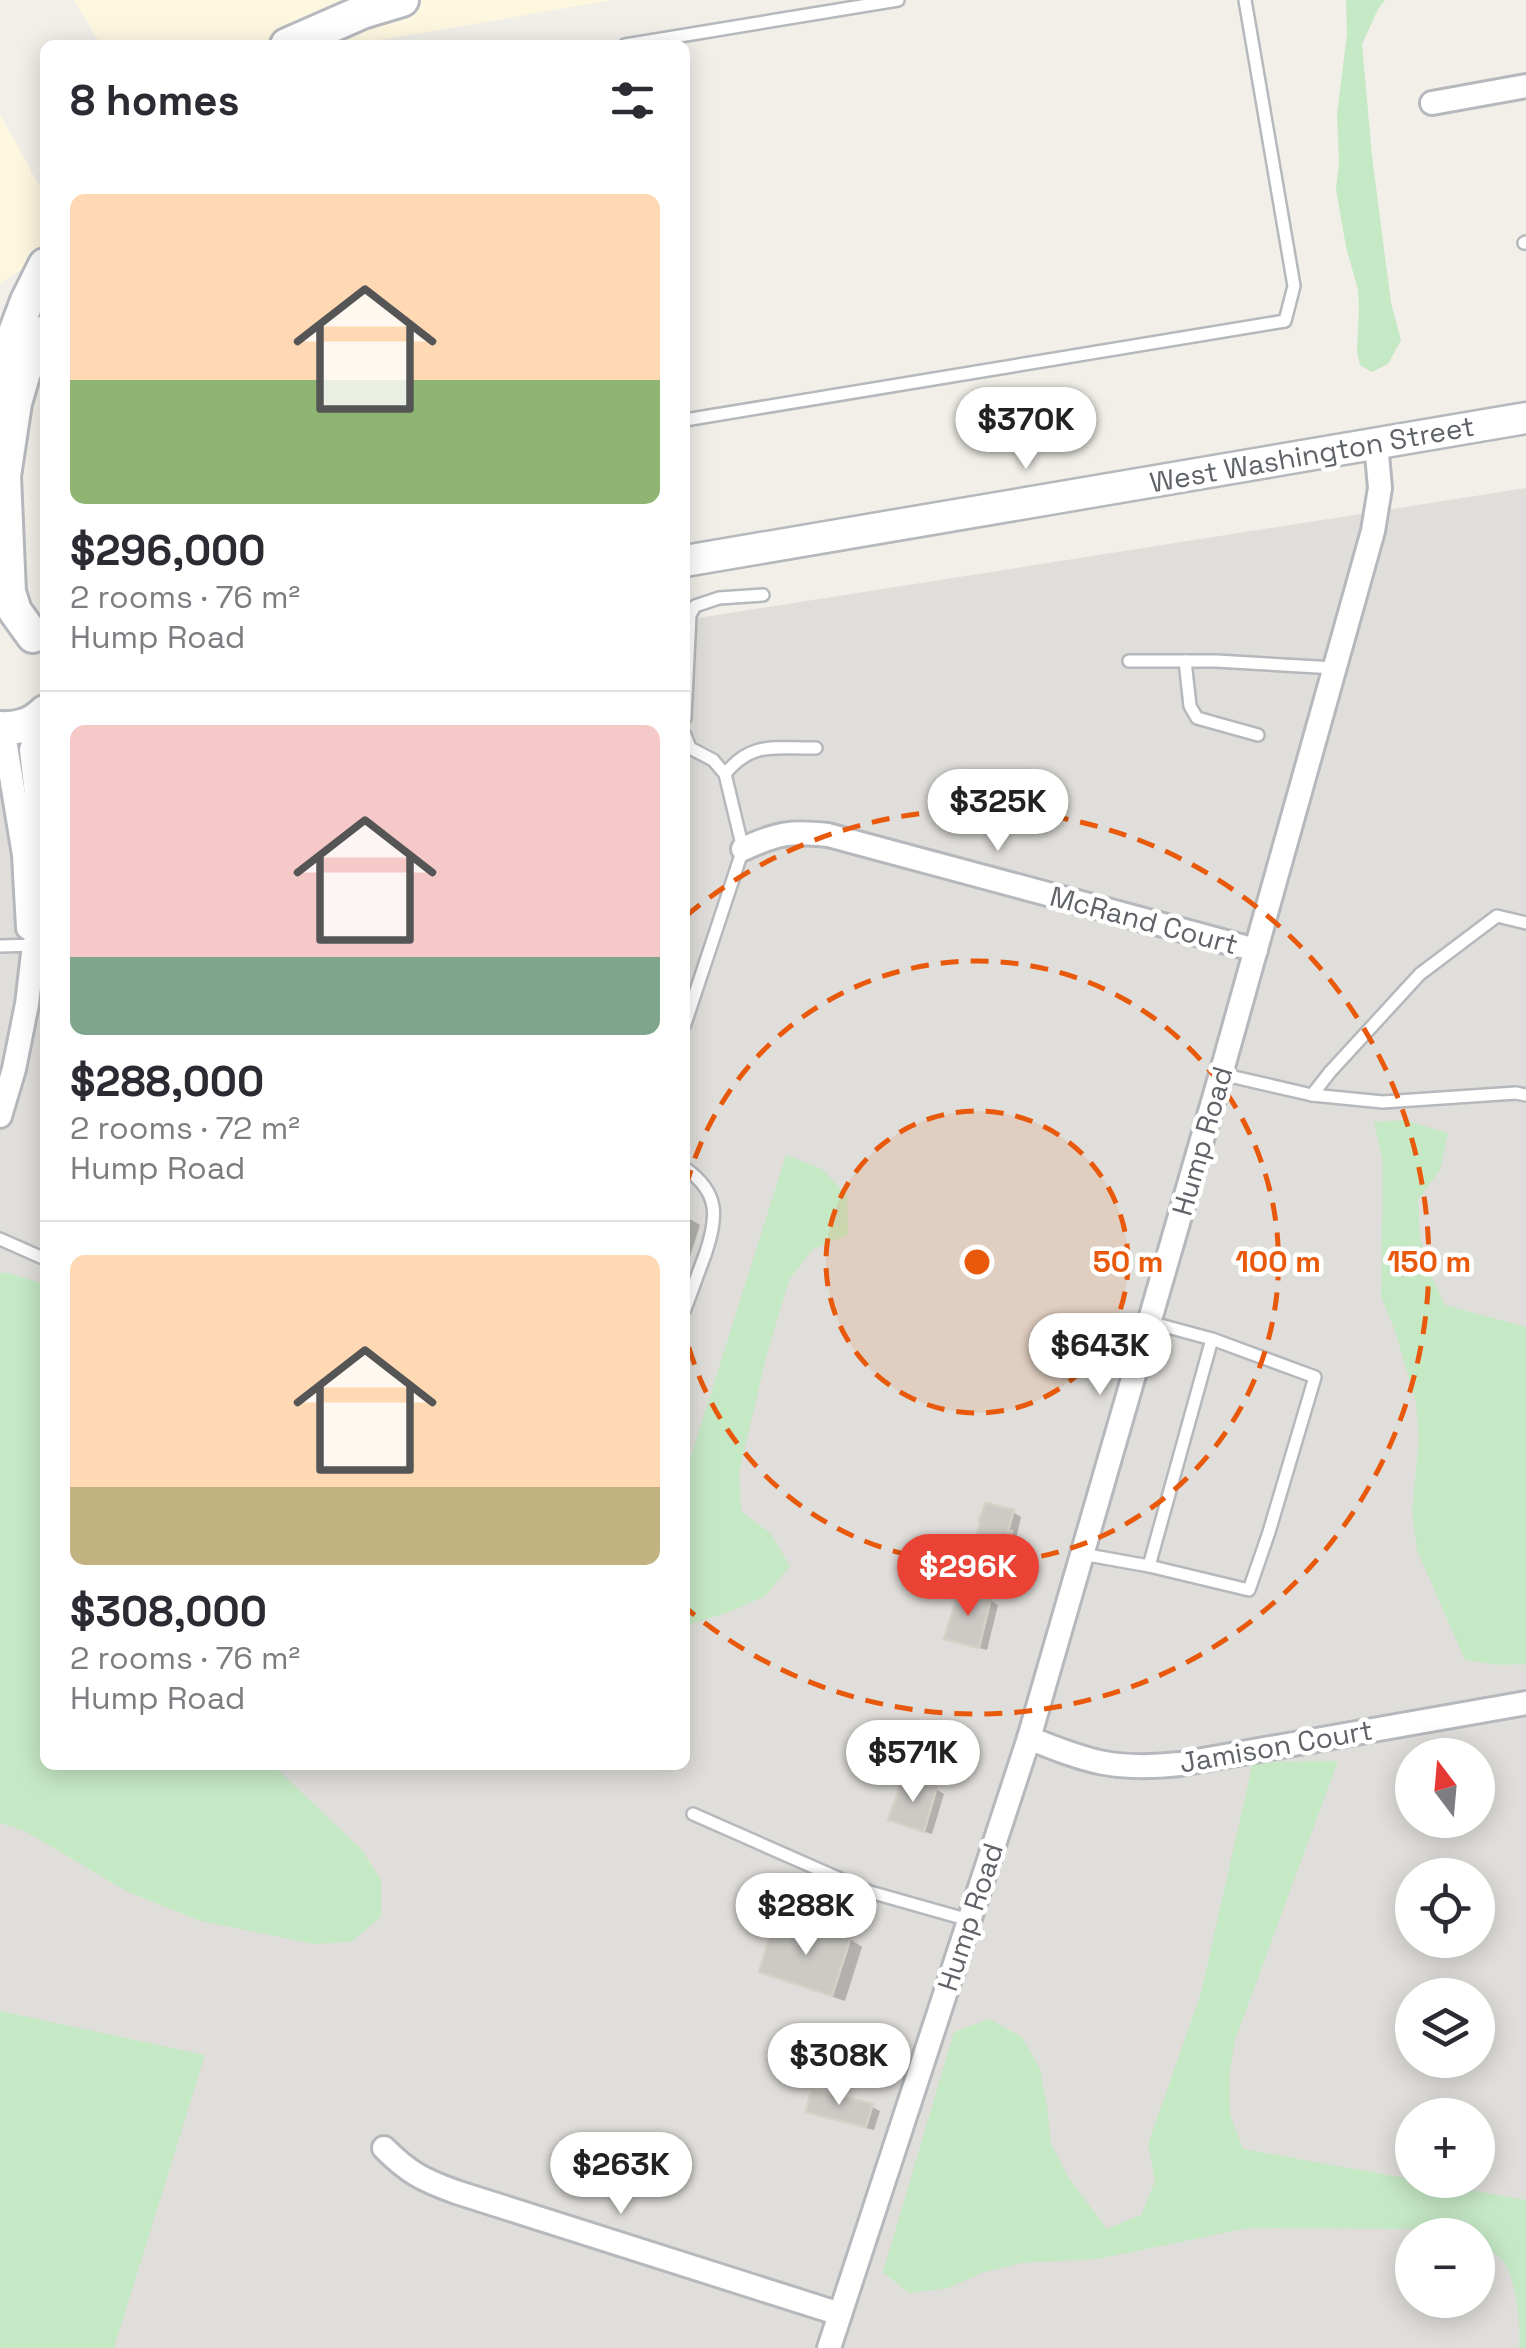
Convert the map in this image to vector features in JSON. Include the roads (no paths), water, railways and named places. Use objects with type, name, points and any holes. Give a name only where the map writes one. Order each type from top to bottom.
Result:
[{"type":"main road","points":[[298,40],[362,12],[402,0]]},
{"type":"main road","points":[[0,394],[10,346],[40,275]]},
{"type":"main road","points":[[39,641],[15,611],[9,592],[4,476],[15,403],[24,372],[40,342]]},
{"type":"main road","points":[[0,630],[18,630],[39,641]]},
{"type":"main road","points":[[0,728],[23,726],[40,716]]},
{"type":"street","points":[[1432,103],[1526,86]]},
{"type":"street","name":"West Washington Street","points":[[690,560],[1526,418]]},
{"type":"street","name":"Hump Road","points":[[829,2348],[1029,1738],[1221,1074],[1373,531],[1380,488],[1376,442]]},
{"type":"street","points":[[40,725],[31,750],[40,830]]},
{"type":"street","points":[[0,738],[6,746],[19,818],[28,926],[39,946],[14,1069],[0,1116]]},
{"type":"street","name":"McRand Court","points":[[743,849],[774,835],[828,835],[1256,950]]},
{"type":"street","name":"Jamison Court","points":[[1029,1738],[1109,1766],[1144,1768],[1526,1703]]},
{"type":"street","points":[[384,2148],[422,2180],[840,2314]]},
{"type":"lane","points":[[655,40],[898,0]]},
{"type":"lane","points":[[690,419],[1285,321],[1294,286],[1246,0]]},
{"type":"lane","points":[[690,615],[694,606],[719,598],[763,595]]},
{"type":"lane","points":[[1129,661],[1335,668]]},
{"type":"lane","points":[[1186,661],[1190,706],[1197,718],[1258,735]]},
{"type":"lane","points":[[690,748],[713,760],[725,774],[743,849],[690,1009]]},
{"type":"lane","points":[[725,774],[753,749],[816,748]]},
{"type":"lane","points":[[1312,1094],[1420,974],[1497,916],[1526,922]]},
{"type":"lane","points":[[0,946],[39,946]]},
{"type":"lane","points":[[1221,1074],[1312,1094],[1383,1102],[1526,1094]]},
{"type":"lane","points":[[690,1172],[705,1186],[714,1207],[715,1226],[690,1295]]},
{"type":"lane","points":[[0,1239],[40,1257]]},
{"type":"lane","points":[[1082,1554],[1249,1590],[1315,1376],[1212,1339],[1149,1322]]},
{"type":"lane","points":[[1149,1566],[1212,1339]]},
{"type":"lane","points":[[693,1814],[870,1892],[969,1920]]}]
